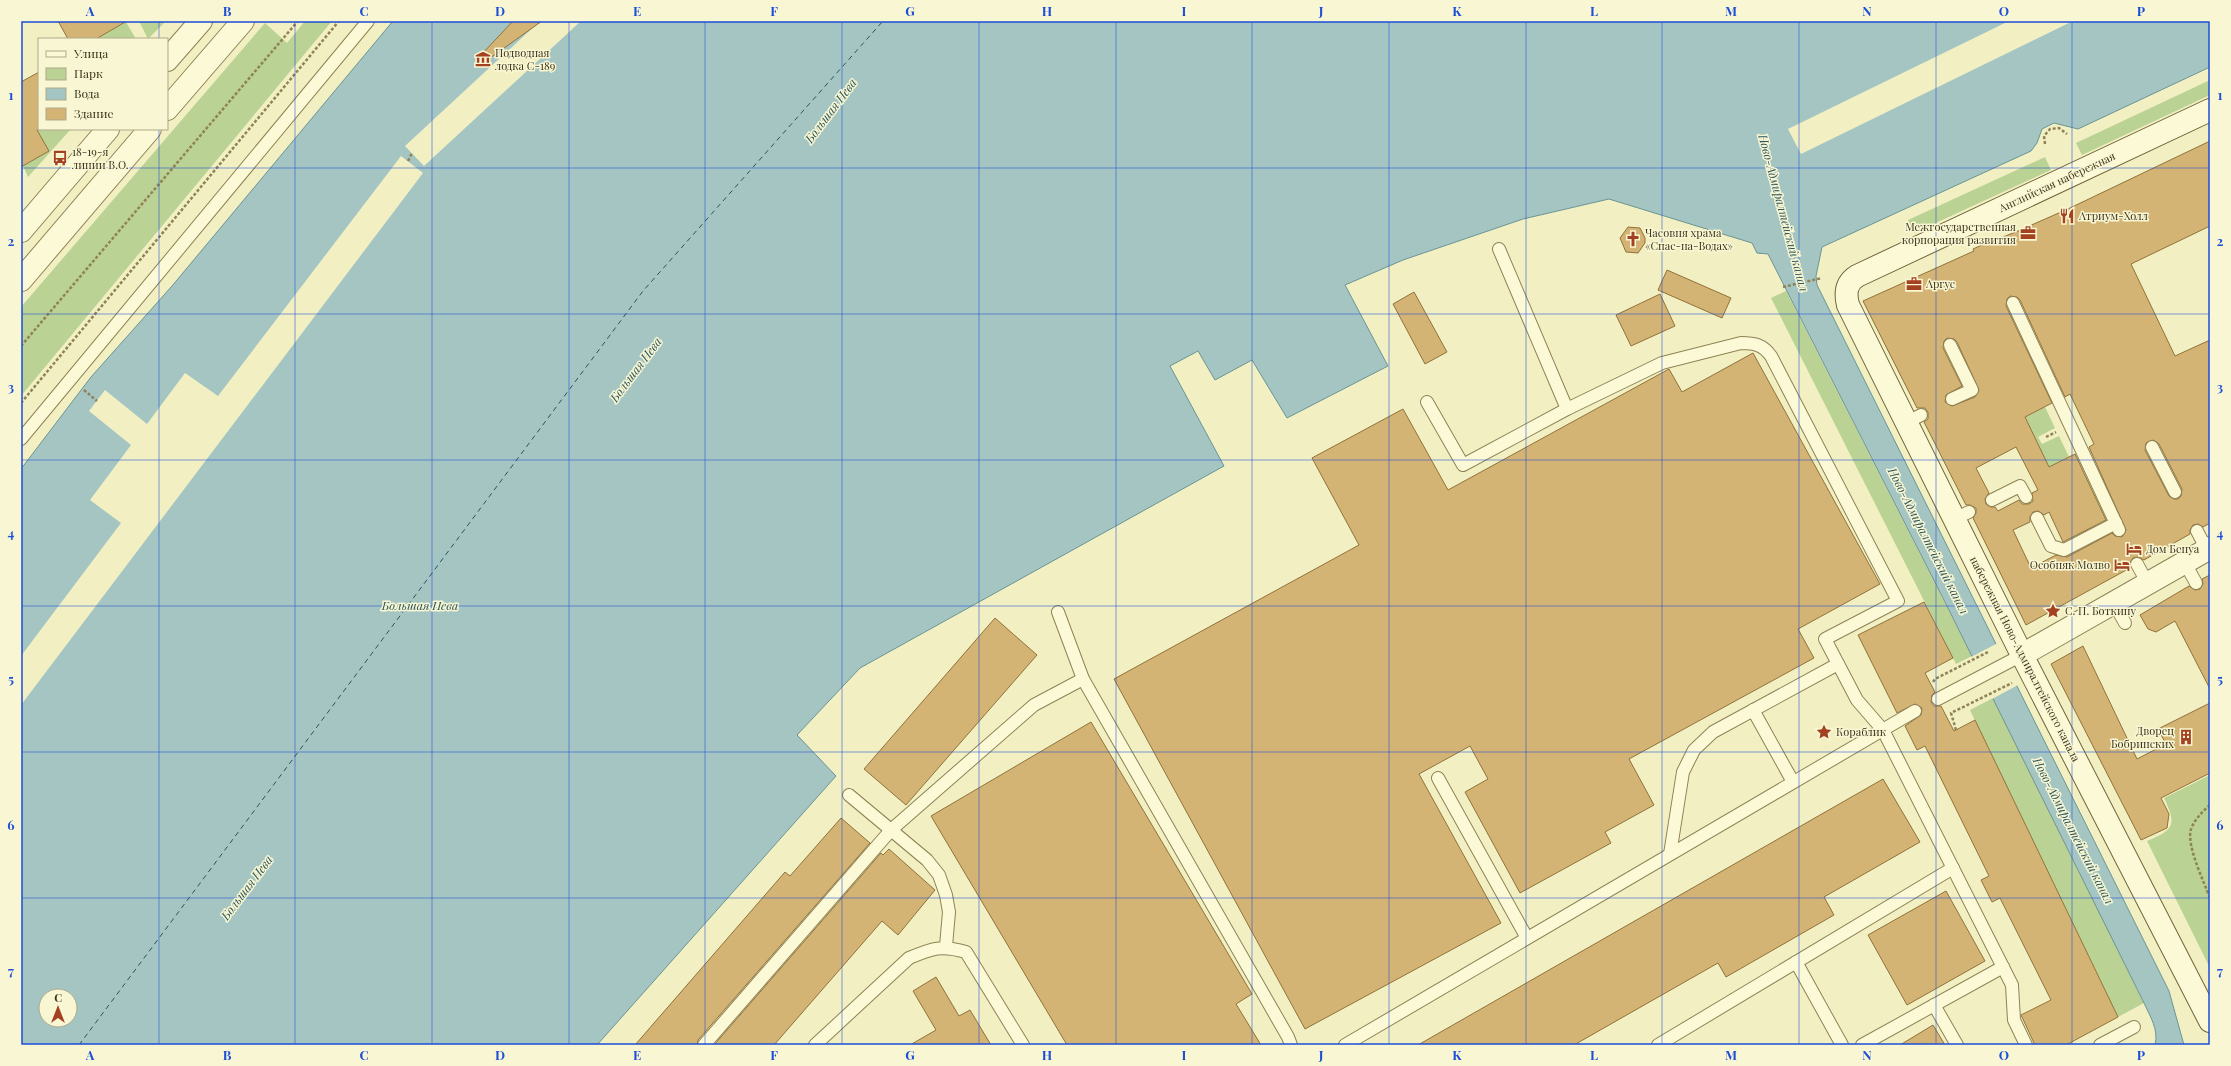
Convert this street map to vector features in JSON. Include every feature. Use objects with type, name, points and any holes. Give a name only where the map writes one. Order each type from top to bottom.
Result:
[{"type":"main road","points":[[168,59],[200,21]]},
{"type":"main road","points":[[168,108],[243,21]]},
{"type":"main road","name":"Английская набережная","points":[[1846,293],[1850,282],[1857,276],[2210,110]]},
{"type":"main road","points":[[21,231],[107,130]]},
{"type":"main road","points":[[21,280],[149,130]]},
{"type":"main road","name":"набережная Ново-Адмиралтейского канала","points":[[1846,293],[1848,304],[1914,419],[1962,515],[2015,659],[2210,1021]]},
{"type":"main road","points":[[2015,659],[2209,549]]},
{"type":"lane","points":[[21,439],[368,21]]},
{"type":"lane","points":[[1499,249],[1567,409]]},
{"type":"lane","points":[[2013,303],[2118,526],[2064,550],[2051,546],[2037,518]]},
{"type":"lane","points":[[1427,402],[1463,465],[1567,409],[1662,363],[1741,343],[1755,343],[1765,348],[1771,356],[1898,601],[1825,639],[1857,700],[1883,730],[2012,985],[2014,1020],[2026,1045]]},
{"type":"lane","points":[[1950,345],[1972,390],[1952,399]]},
{"type":"lane","points":[[2152,447],[2176,492]]},
{"type":"lane","points":[[1992,500],[2020,486],[2026,497]]},
{"type":"lane","points":[[2197,531],[2209,549]]},
{"type":"lane","points":[[2185,563],[2196,583]]},
{"type":"lane","points":[[2137,564],[2148,584]]},
{"type":"lane","points":[[2114,603],[2125,623]]},
{"type":"lane","points":[[1058,612],[1083,679],[1284,1030],[1291,1045]]},
{"type":"lane","points":[[1938,699],[2015,659]]},
{"type":"lane","points":[[1670,854],[1683,772],[1694,750],[1713,732],[1838,664]]},
{"type":"lane","points":[[704,1045],[891,830],[1034,705],[1083,679]]},
{"type":"lane","points":[[1753,710],[1793,782]]},
{"type":"lane","points":[[1345,1045],[1915,711]]},
{"type":"lane","points":[[1438,778],[1528,938]]},
{"type":"lane","points":[[849,795],[927,860],[939,874],[946,895],[949,912],[946,946]]},
{"type":"lane","points":[[1662,1044],[1953,868]]},
{"type":"lane","points":[[815,1045],[909,958],[927,950],[946,946],[966,952],[1024,1045]]},
{"type":"lane","points":[[1796,962],[1842,1045]]},
{"type":"lane","points":[[1862,1045],[1877,1041],[1934,1005],[2003,967]]},
{"type":"lane","points":[[1934,1005],[1957,1045]]},
{"type":"lane","points":[[2100,1045],[2134,1027]]},
{"type":"path","points":[[21,346],[298,21]]},
{"type":"path","points":[[21,403],[339,21]]},
{"type":"path","points":[[2045,144],[2044,136],[2050,129],[2059,128],[2067,134]]},
{"type":"path","points":[[408,161],[412,153]]},
{"type":"path","points":[[1783,287],[1822,278]]},
{"type":"path","points":[[80,387],[97,401]]},
{"type":"path","points":[[1931,686],[1935,679],[1992,650]]},
{"type":"path","points":[[1956,730],[1951,713],[2017,680]]},
{"type":"path","points":[[2210,804],[2198,816],[2191,830],[2192,847],[2210,898]]},
{"type":"green space","points":[[139,21],[166,21],[149,38],[148,38]]},
{"type":"green space","points":[[305,21],[332,21],[21,396],[21,307],[265,23],[287,43]]},
{"type":"green space","points":[[126,22],[135,38],[98,38]]},
{"type":"green space","points":[[2210,80],[2210,95],[2082,155],[2076,143]]},
{"type":"green space","points":[[37,130],[70,130],[28,177],[23,166],[49,151]]},
{"type":"green space","points":[[2045,157],[2051,170],[1914,233],[1908,220]]},
{"type":"green space","points":[[1786,291],[1972,656],[1956,664],[1771,298]]},
{"type":"green space","points":[[2045,407],[2055,428],[2038,437],[2042,444],[2059,436],[2069,457],[2049,467],[2025,417]]},
{"type":"green space","points":[[1993,698],[2144,1003],[2118,1017],[1970,710]]},
{"type":"green space","points":[[2210,775],[2210,968],[2147,841],[2168,830],[2170,826],[2171,815],[2164,798]]},
{"type":"water","name":"Большая Нева","points":[[393,21],[2210,21],[2210,67],[2078,129],[2054,123],[2042,129],[2037,143],[2031,151],[1822,247],[1816,276],[1817,285],[2169,991],[2184,1045],[2155,1045],[2155,1029],[2144,1003],[1945,602],[1768,254],[1757,253],[1752,243],[1609,199],[1523,219],[1403,260],[1345,285],[1388,366],[1287,418],[1252,360],[1215,380],[1198,351],[1170,366],[1224,466],[860,668],[797,735],[836,776],[597,1045],[21,1045],[21,469],[91,377],[172,286]]},
{"type":"pier","points":[[540,21],[581,21],[424,166],[405,146]]},
{"type":"pier","points":[[2009,21],[2073,21],[1801,154],[1788,129]]},
{"type":"pier","points":[[401,156],[423,173],[21,705],[21,656],[121,523],[90,500],[131,445],[89,411],[105,390],[147,424],[185,373],[218,396]]},
{"type":"pier","points":[[1998,643],[2018,685],[1992,699],[1971,657]]},
{"type":"building","points":[[58,21],[127,21],[98,38],[67,38]]},
{"type":"building","name":"Подводная лодка С-189","points":[[513,21],[542,21],[486,61],[481,55]]},
{"type":"building","points":[[38,73],[37,130],[49,151],[21,167],[21,82]]},
{"type":"building","points":[[2210,141],[2210,226],[2131,264],[2175,356],[2210,340],[2210,523],[2203,527],[2198,524],[2193,525],[2190,530],[2190,534],[2144,560],[2138,557],[2133,558],[2130,563],[2130,568],[2026,625],[1973,518],[1976,513],[1976,508],[1966,505],[1924,422],[1928,419],[1928,412],[1925,408],[1917,408],[1863,301],[1974,251],[1973,249],[1993,240],[2018,231],[2070,208]],"holes":[[[2010,296],[2017,297],[2020,300],[2065,397],[2070,394],[2094,444],[2089,447],[2126,530],[2122,537],[2115,536],[2112,533],[2067,557],[2056,555],[2031,568],[2013,530],[2030,522],[2030,517],[2033,512],[2038,511],[2044,515],[2049,512],[2063,542],[2106,520],[2075,454],[2049,467],[2025,417],[2052,403],[2006,306],[2007,299]],[[1947,338],[1954,339],[1957,342],[1979,390],[1975,397],[1952,406],[1945,402],[1946,395],[1962,386],[1943,348],[1944,341]],[[2153,440],[2159,444],[2182,489],[2181,496],[2178,499],[2174,499],[2169,496],[2145,450],[2146,443]],[[2016,447],[2038,490],[2032,493],[2033,501],[2029,504],[2022,504],[2019,500],[1998,511],[1995,507],[1991,507],[1986,504],[1985,499],[1989,493],[1976,468]]]},
{"type":"building","name":"Часовня храма «Спас-на-Водах»","points":[[1628,227],[1640,228],[1645,238],[1645,243],[1638,253],[1626,252],[1620,238]]},
{"type":"building","points":[[1667,270],[1731,298],[1722,318],[1658,290]]},
{"type":"building","points":[[1414,292],[1447,352],[1425,364],[1393,304]]},
{"type":"building","points":[[1660,294],[1675,326],[1631,346],[1616,315]]},
{"type":"building","points":[[1753,353],[1880,584],[1798,629],[1814,658],[1629,759],[1654,805],[1605,832],[1611,843],[1520,893],[1465,792],[1488,779],[1470,746],[1419,774],[1501,923],[1305,1029],[1114,679],[1359,545],[1312,458],[1403,409],[1448,490],[1669,369],[1682,392]]},
{"type":"building","points":[[2210,575],[2210,689],[2175,621],[2156,632],[2148,629],[2140,615],[2189,586],[2195,590],[2200,589],[2203,584],[2202,579]]},
{"type":"building","points":[[1924,602],[1953,658],[1925,673],[1935,692],[1932,695],[1931,702],[1934,706],[1941,706],[1954,731],[1975,720],[2118,1017],[2066,1045],[2035,1045],[2021,1015],[2051,1000],[2000,898],[1992,902],[1981,880],[1989,876],[1925,746],[1917,750],[1905,726],[1921,715],[1922,708],[1915,704],[1897,713],[1858,635]]},
{"type":"building","points":[[995,618],[1037,655],[906,805],[864,769]]},
{"type":"building","name":"Дворец Бобринских","points":[[2083,646],[2137,759],[2166,744],[2158,729],[2210,703],[2210,773],[2161,798],[2169,814],[2167,828],[2141,840],[2051,664]]},
{"type":"building","points":[[1091,722],[1252,994],[1236,1004],[1261,1045],[1067,1045],[931,816]]},
{"type":"building","points":[[1883,779],[1920,842],[1824,897],[1834,915],[1726,977],[1718,963],[1574,1045],[1418,1045]]},
{"type":"building","points":[[841,818],[870,843],[698,1040],[697,1045],[635,1045],[785,872],[790,876]]},
{"type":"building","points":[[889,849],[935,890],[898,935],[882,921],[774,1045],[714,1045],[881,853],[883,855]]},
{"type":"building","points":[[1946,891],[1985,961],[1907,1005],[1868,935]]},
{"type":"building","points":[[936,977],[959,1016],[970,1010],[991,1045],[910,1045],[936,1030],[913,991]]},
{"type":"building","points":[[1933,1025],[1945,1045],[1900,1045]]},
{"type":"ferry route","points":[[79,1045],[643,291],[883,21]]},
{"type":"place","name":"Подводная лодка С-189","points":[[483,59]]},
{"type":"place","name":"18-19-я линии В.О.","points":[[60,158]]},
{"type":"place","name":"Атриум-Холл","points":[[2067,216]]},
{"type":"place","name":"Межгосударственная корпорация развития","points":[[2028,233]]},
{"type":"place","name":"Часовня храма «Спас-на-Водах»","points":[[1633,239]]},
{"type":"place","name":"Аргус","points":[[1914,284]]},
{"type":"place","name":"Дом Бенуа","points":[[2134,549]]},
{"type":"place","name":"Особняк Молво","points":[[2122,565]]},
{"type":"place","name":"С. П. Боткину","points":[[2053,611]]},
{"type":"place","name":"Кораблик","points":[[1824,732]]},
{"type":"place","name":"Дворец Бобринских","points":[[2186,737]]},
{"type":"water label","name":"Ново-Адмиралтейский канал","points":[[1783,213]]},
{"type":"water label","name":"Ново-Адмиралтейский канал","points":[[1928,541]]},
{"type":"water label","name":"Ново-Адмиралтейский канал","points":[[2073,831]]}]
